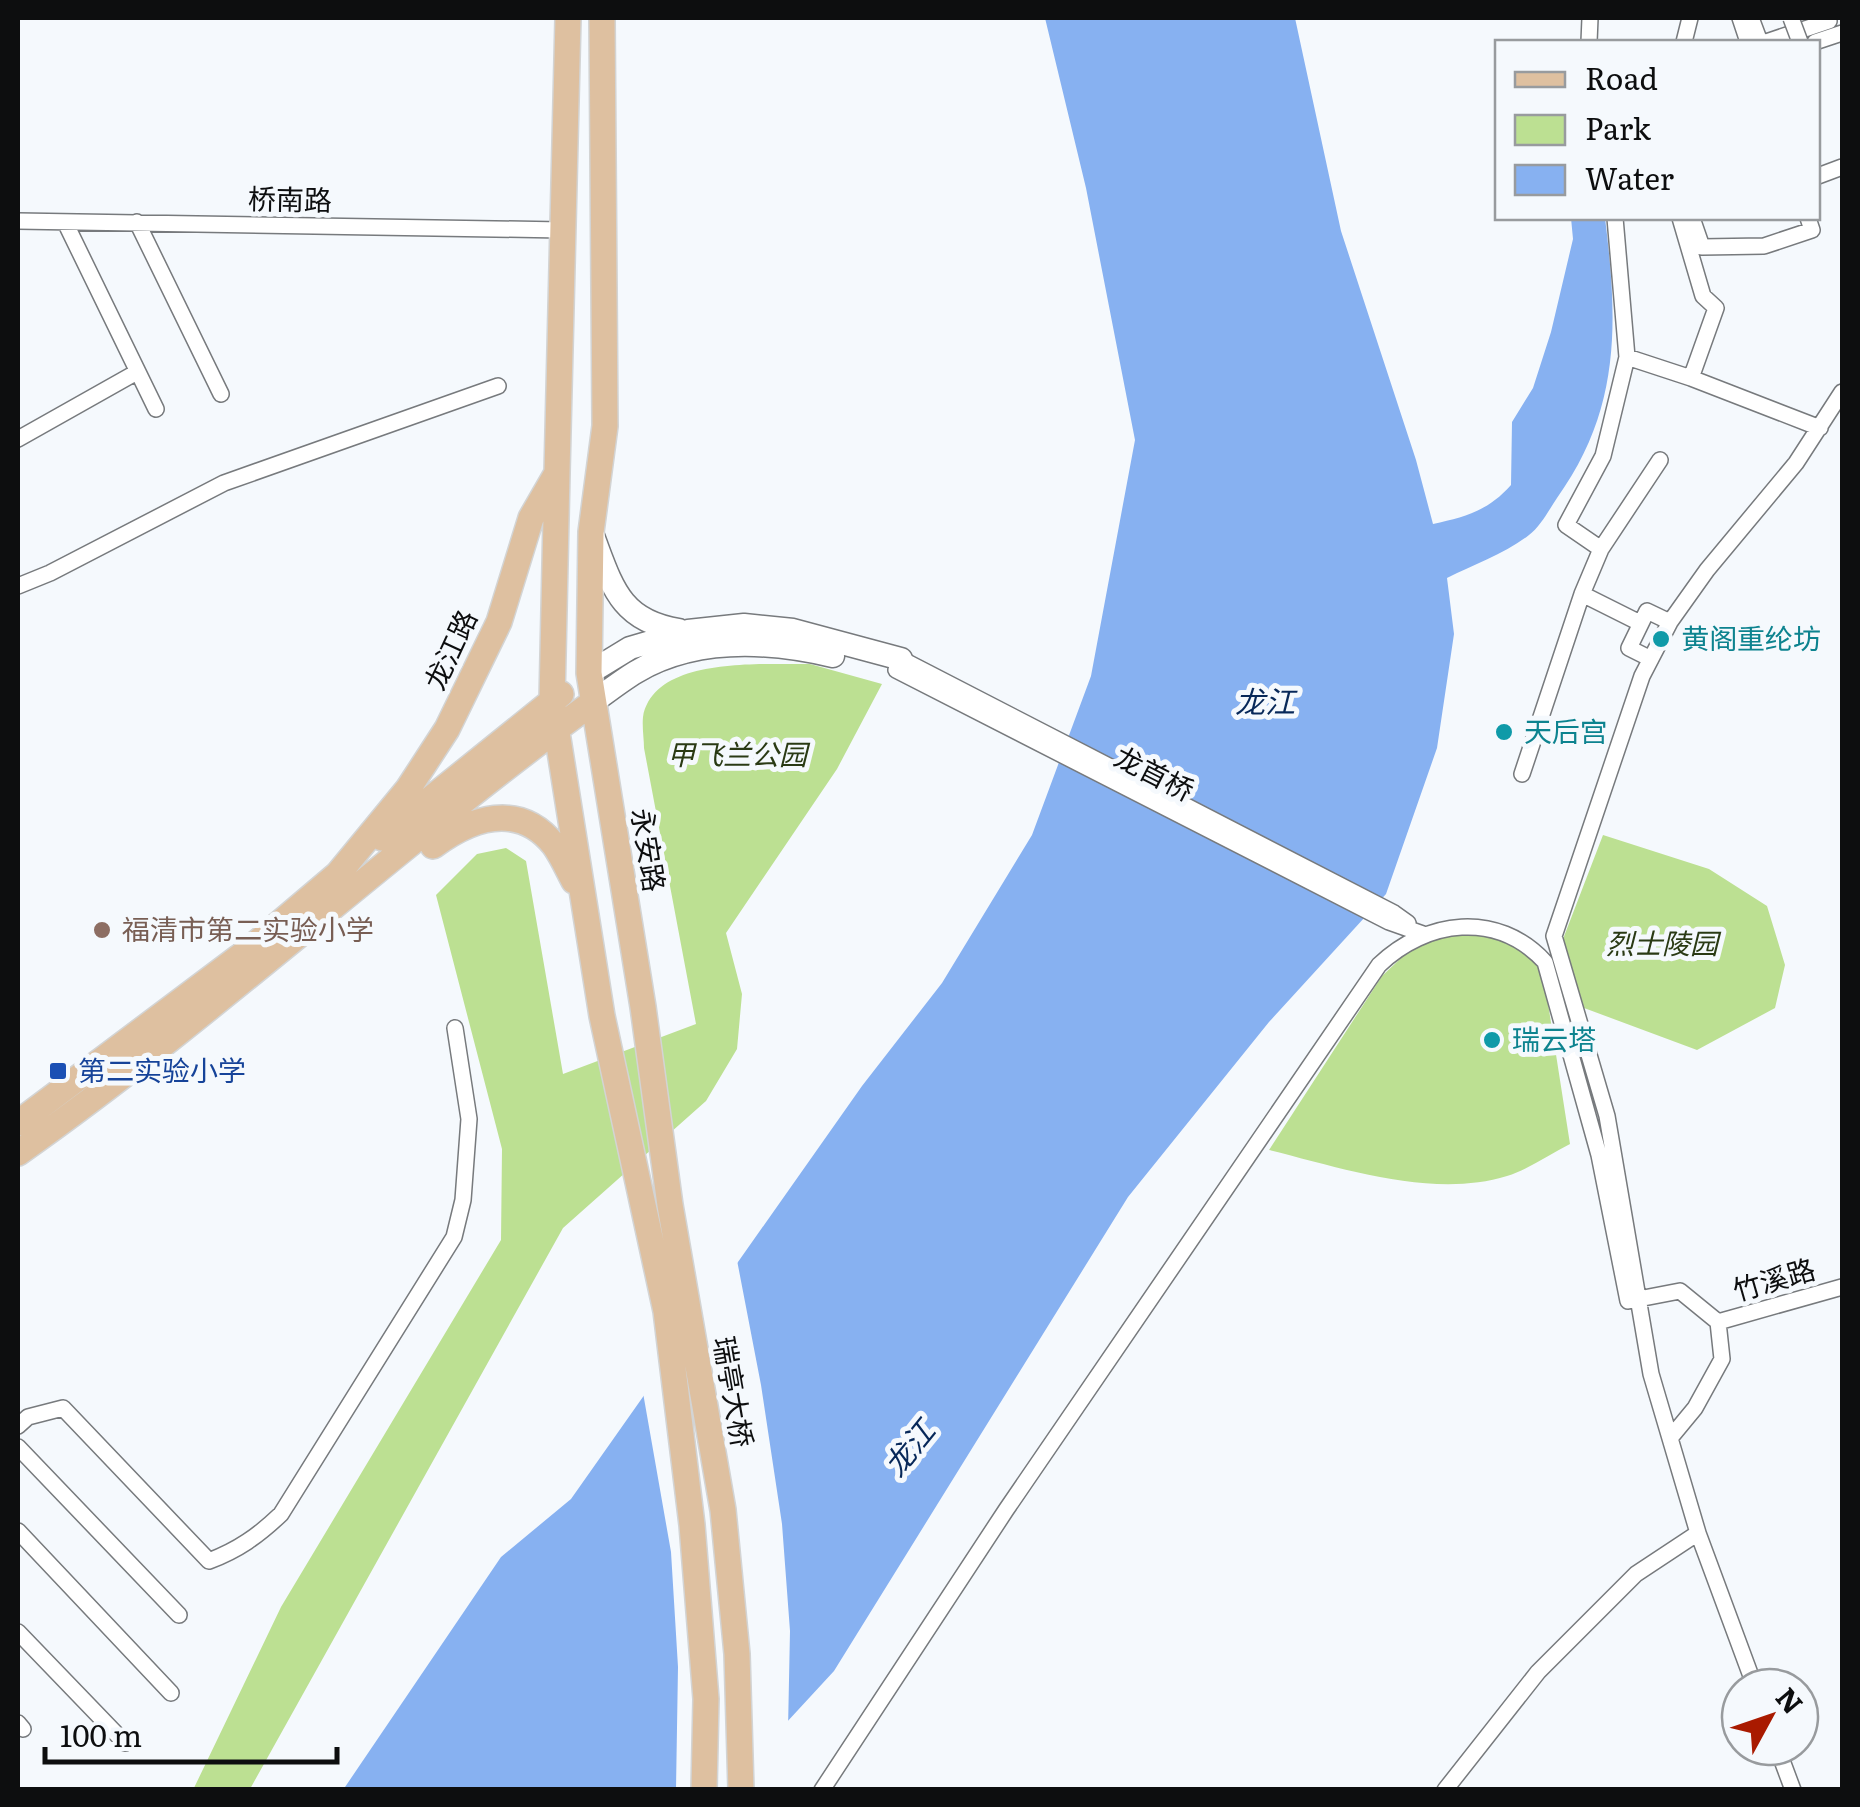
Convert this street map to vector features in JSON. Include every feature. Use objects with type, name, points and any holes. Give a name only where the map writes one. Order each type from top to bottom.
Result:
[{"type":"main road","name":"龙江路","points":[[18,1122],[246,952],[338,874],[408,788],[447,730],[499,622],[531,518],[557,473],[568,18]]},
{"type":"main road","points":[[591,532],[605,426],[602,18]]},
{"type":"main road","points":[[557,473],[552,701],[584,899]]},
{"type":"main road","name":"永安路","points":[[591,532],[592,702],[643,1007]]},
{"type":"main road","points":[[338,874],[589,673]]},
{"type":"main road","points":[[18,1153],[259,970],[496,773],[592,702]]},
{"type":"main road","points":[[387,865],[424,853],[458,828],[488,816],[513,817],[534,827],[554,846],[584,899]]},
{"type":"main road","name":"瑞亭大桥","points":[[584,899],[602,1016],[666,1311],[692,1526],[706,1699],[704,1790]]},
{"type":"main road","name":"瑞亭大桥","points":[[643,1007],[670,1205],[723,1510],[737,1654],[740,1790]]},
{"type":"street","points":[[1776,40],[1828,32]]},
{"type":"street","points":[[1601,549],[1566,525],[1603,456],[1627,357],[1615,220]]},
{"type":"street","points":[[1681,220],[1702,296],[1716,308],[1691,378]]},
{"type":"street","points":[[1693,220],[1702,248],[1764,246],[1812,230],[1809,220]]},
{"type":"street","name":"桥南路","points":[[18,222],[562,230]]},
{"type":"street","points":[[64,222],[156,409]]},
{"type":"street","points":[[137,222],[222,394]]},
{"type":"street","points":[[1627,357],[1820,428]]},
{"type":"street","points":[[18,439],[137,372]]},
{"type":"street","points":[[18,586],[224,483],[498,386]]},
{"type":"street","points":[[1748,1667],[1698,1534],[1651,1374],[1608,1116],[1554,936],[1618,743],[1651,658],[1670,622],[1796,463],[1842,392]]},
{"type":"street","points":[[1522,774],[1582,594],[1601,549],[1660,460]]},
{"type":"street","points":[[591,532],[610,583],[627,606],[643,622],[688,631]]},
{"type":"street","points":[[1582,594],[1640,623]]},
{"type":"street","points":[[1651,658],[1629,648],[1640,623],[1647,612],[1670,622]]},
{"type":"street","points":[[589,673],[630,648],[688,631],[744,625],[793,630],[898,665]]},
{"type":"street","points":[[592,702],[638,670],[666,658],[744,644],[788,646],[898,665]]},
{"type":"street","name":"龙首桥","points":[[898,665],[1423,934]]},
{"type":"street","points":[[822,1790],[1006,1510],[1379,965],[1399,945],[1423,934],[1473,925],[1499,932],[1536,952],[1545,962],[1599,1155],[1628,1301],[1680,1291],[1718,1322],[1722,1359],[1695,1408],[1671,1437]]},
{"type":"street","points":[[18,1426],[28,1417],[63,1408],[209,1561],[237,1551],[261,1532],[280,1514],[454,1237],[463,1200],[469,1119],[456,1028]]},
{"type":"street","name":"竹溪路","points":[[1718,1322],[1842,1287]]},
{"type":"street","points":[[18,1447],[178,1614]]},
{"type":"street","points":[[18,1532],[172,1693]]},
{"type":"street","points":[[1445,1790],[1538,1672],[1636,1574],[1698,1534]]},
{"type":"street","points":[[18,1632],[125,1743]]},
{"type":"green space","name":"甲飞兰公园","points":[[810,664],[882,684],[837,769],[726,933],[742,994],[737,1049],[706,1101],[563,1228],[250,1789],[193,1790],[281,1607],[501,1240],[502,1149],[436,895],[477,854],[506,848],[526,861],[563,1074],[696,1024],[644,748],[643,717],[651,697],[667,683],[689,673],[740,665]]},
{"type":"green space","name":"烈士陵园","points":[[1603,835],[1709,869],[1767,906],[1785,965],[1775,1008],[1697,1050],[1576,1005],[1563,939]]},
{"type":"green space","points":[[1475,930],[1501,938],[1542,965],[1570,1144],[1507,1176],[1449,1184],[1388,1178],[1269,1150],[1382,976],[1417,943]]},
{"type":"water","name":"龙江","points":[[1045,18],[1295,18],[1341,231],[1433,524],[1475,512],[1511,485],[1512,422],[1533,388],[1551,332],[1573,239],[1571,220],[1605,220],[1612,329],[1604,398],[1578,465],[1533,532],[1447,578],[1454,634],[1437,748],[1386,894],[1269,1022],[1128,1197],[834,1671],[725,1789],[343,1790],[501,1557],[571,1499],[862,1086],[942,983],[1032,835],[1091,676],[1135,440],[1086,188]]},
{"type":"pier","points":[[736,1255],[782,1524],[790,1631],[788,1729],[732,1790],[676,1789],[678,1667],[671,1552],[642,1387]]},
{"type":"place","name":"黄阁重纶坊","points":[[1661,639]]},
{"type":"place","name":"天后宫","points":[[1504,732]]},
{"type":"place","name":"福清市第二实验小学","points":[[102,930]]},
{"type":"place","name":"瑞云塔","points":[[1492,1040]]},
{"type":"place","name":"第二实验小学","points":[[58,1071]]}]
